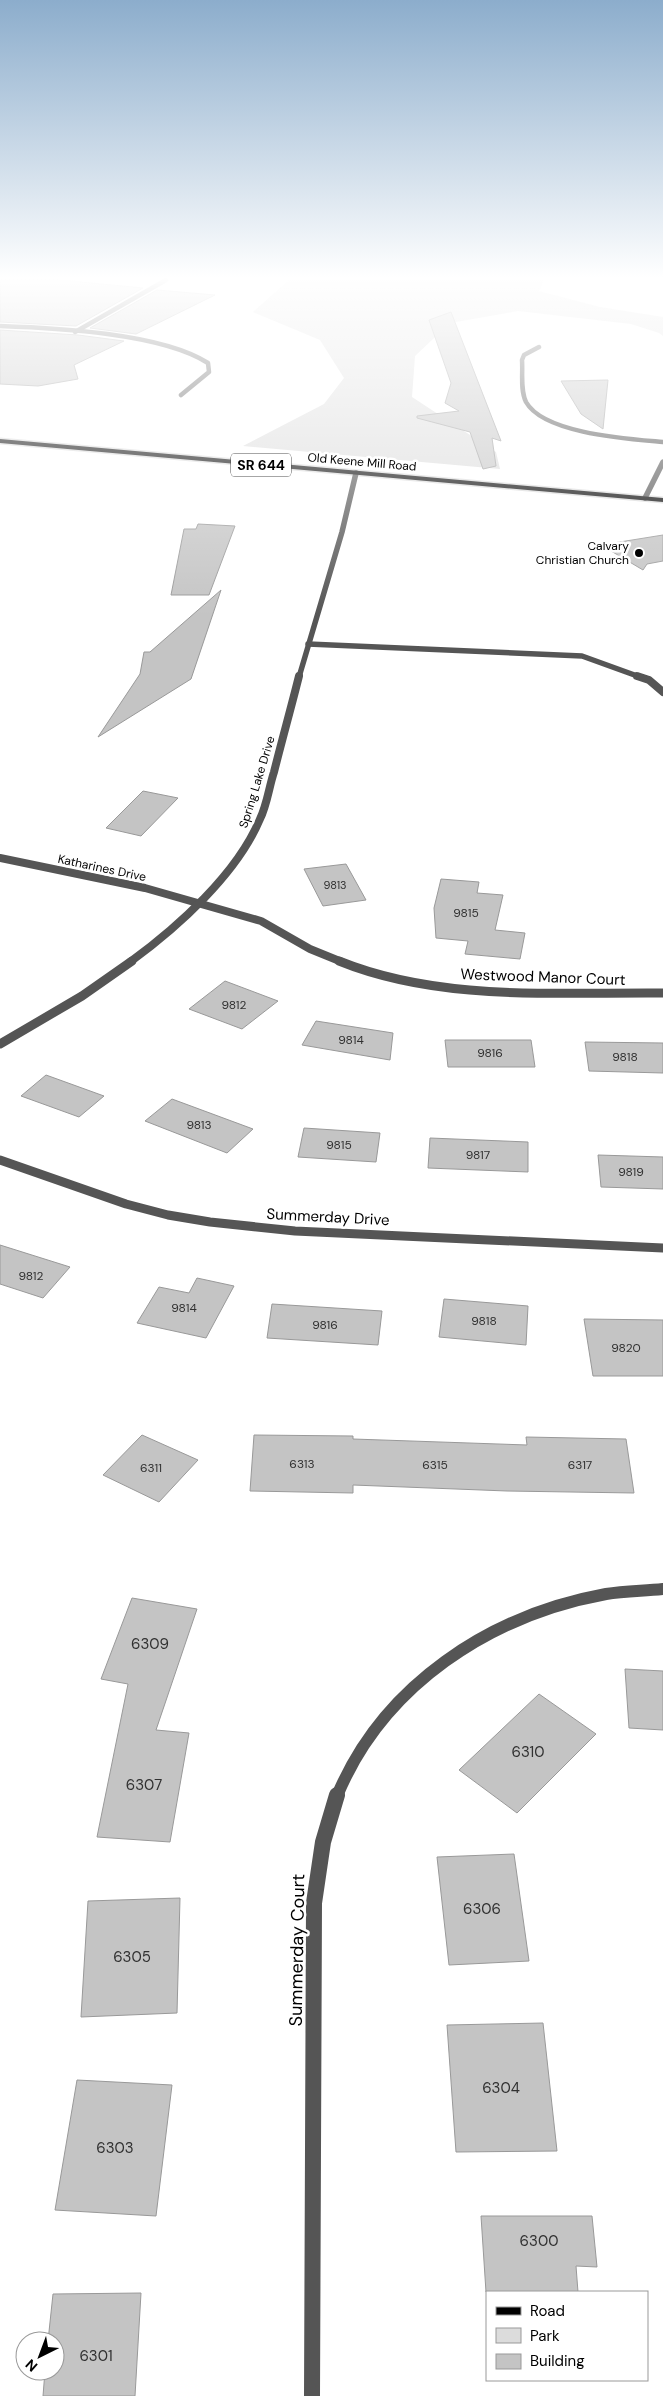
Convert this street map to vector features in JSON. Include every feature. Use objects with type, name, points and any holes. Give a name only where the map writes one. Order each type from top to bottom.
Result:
[{"type":"main road","name":"Old Keene Mill Road","points":[[0,441],[663,500]]},
{"type":"street","points":[[524,392],[525,400],[534,412],[551,421],[574,428],[663,442]]},
{"type":"street","points":[[645,498],[663,462]]},
{"type":"street","name":"Spring Lake Drive","points":[[0,1044],[61,1010],[113,977],[173,930],[235,864],[251,840],[261,818],[308,644],[342,532],[356,473]]},
{"type":"street","points":[[308,644],[582,656],[649,680],[663,692]]},
{"type":"street","name":"Katharines Drive","points":[[0,858],[144,888],[198,904]]},
{"type":"street","name":"Westwood Manor Court","points":[[198,904],[261,921],[310,948],[344,963],[406,981],[469,990],[506,992],[663,993]]},
{"type":"street","name":"Summerday Drive","points":[[0,1160],[126,1204],[180,1217],[236,1226],[295,1231],[663,1248]]},
{"type":"street","name":"Summerday Court","points":[[312,2396],[314,1903],[318,1865],[333,1806],[347,1773],[361,1748],[400,1698],[420,1678],[456,1652],[498,1628],[532,1614],[608,1594],[663,1589]]},
{"type":"green space","points":[[333,392],[412,392],[412,397],[496,452],[500,469],[243,446],[324,404]]},
{"type":"building","points":[[448,392],[482,392],[501,441],[492,438],[496,466],[483,469],[470,432],[417,418],[417,416],[459,411],[445,403]]},
{"type":"building","points":[[568,392],[607,392],[603,429],[581,414]]},
{"type":"building","points":[[198,524],[235,526],[209,595],[171,595],[184,529],[196,529]]},
{"type":"building","name":"Calvary Christian Church","points":[[663,535],[663,561],[647,564],[643,570],[601,545]]},
{"type":"building","points":[[221,590],[191,679],[98,737],[140,674],[144,652],[150,652]]},
{"type":"building","points":[[143,791],[178,798],[141,836],[106,828]]},
{"type":"building","points":[[346,864],[366,900],[323,906],[304,869]]},
{"type":"building","points":[[441,879],[479,882],[477,893],[503,895],[495,930],[525,933],[520,959],[465,954],[468,941],[436,938],[434,908]]},
{"type":"building","points":[[225,981],[278,1001],[242,1029],[189,1009]]},
{"type":"building","points":[[316,1021],[393,1033],[390,1060],[302,1045]]},
{"type":"building","points":[[445,1040],[531,1040],[535,1067],[448,1067]]},
{"type":"building","points":[[585,1042],[663,1043],[663,1073],[589,1071]]},
{"type":"building","points":[[46,1075],[104,1096],[79,1117],[21,1096]]},
{"type":"building","points":[[172,1099],[253,1129],[227,1153],[145,1121]]},
{"type":"building","points":[[304,1128],[380,1133],[376,1162],[298,1157]]},
{"type":"building","points":[[430,1138],[528,1142],[528,1172],[428,1168]]},
{"type":"building","points":[[598,1155],[663,1157],[663,1189],[601,1187]]},
{"type":"building","points":[[0,1245],[70,1267],[43,1298],[0,1284]]},
{"type":"building","points":[[197,1278],[234,1286],[206,1338],[137,1323],[159,1287],[189,1293]]},
{"type":"building","points":[[444,1299],[528,1306],[526,1345],[439,1337]]},
{"type":"building","points":[[272,1304],[382,1311],[378,1345],[267,1338]]},
{"type":"building","points":[[584,1319],[663,1320],[663,1376],[593,1376]]},
{"type":"building","points":[[142,1435],[198,1460],[159,1502],[103,1475]]},
{"type":"building","points":[[254,1435],[353,1436],[353,1439],[527,1445],[526,1437],[626,1439],[634,1493],[507,1491],[353,1485],[353,1493],[250,1491]]},
{"type":"building","points":[[132,1598],[197,1609],[156,1730],[189,1733],[170,1842],[97,1837],[128,1684],[101,1679]]},
{"type":"building","points":[[625,1669],[663,1671],[663,1730],[629,1728]]},
{"type":"building","points":[[539,1694],[596,1734],[517,1813],[459,1770]]},
{"type":"building","points":[[514,1854],[529,1961],[449,1965],[437,1857]]},
{"type":"building","points":[[180,1898],[177,2013],[81,2017],[88,1901]]},
{"type":"building","points":[[543,2023],[557,2151],[456,2152],[447,2025]]},
{"type":"building","points":[[77,2080],[172,2085],[156,2216],[55,2210]]},
{"type":"building","points":[[481,2216],[592,2216],[597,2267],[576,2266],[578,2291],[486,2292]]},
{"type":"building","points":[[141,2293],[135,2396],[43,2396],[44,2381],[65,2381],[65,2331],[49,2331],[53,2294]]},
{"type":"place","name":"Calvary Christian Church","points":[[639,553]]}]
